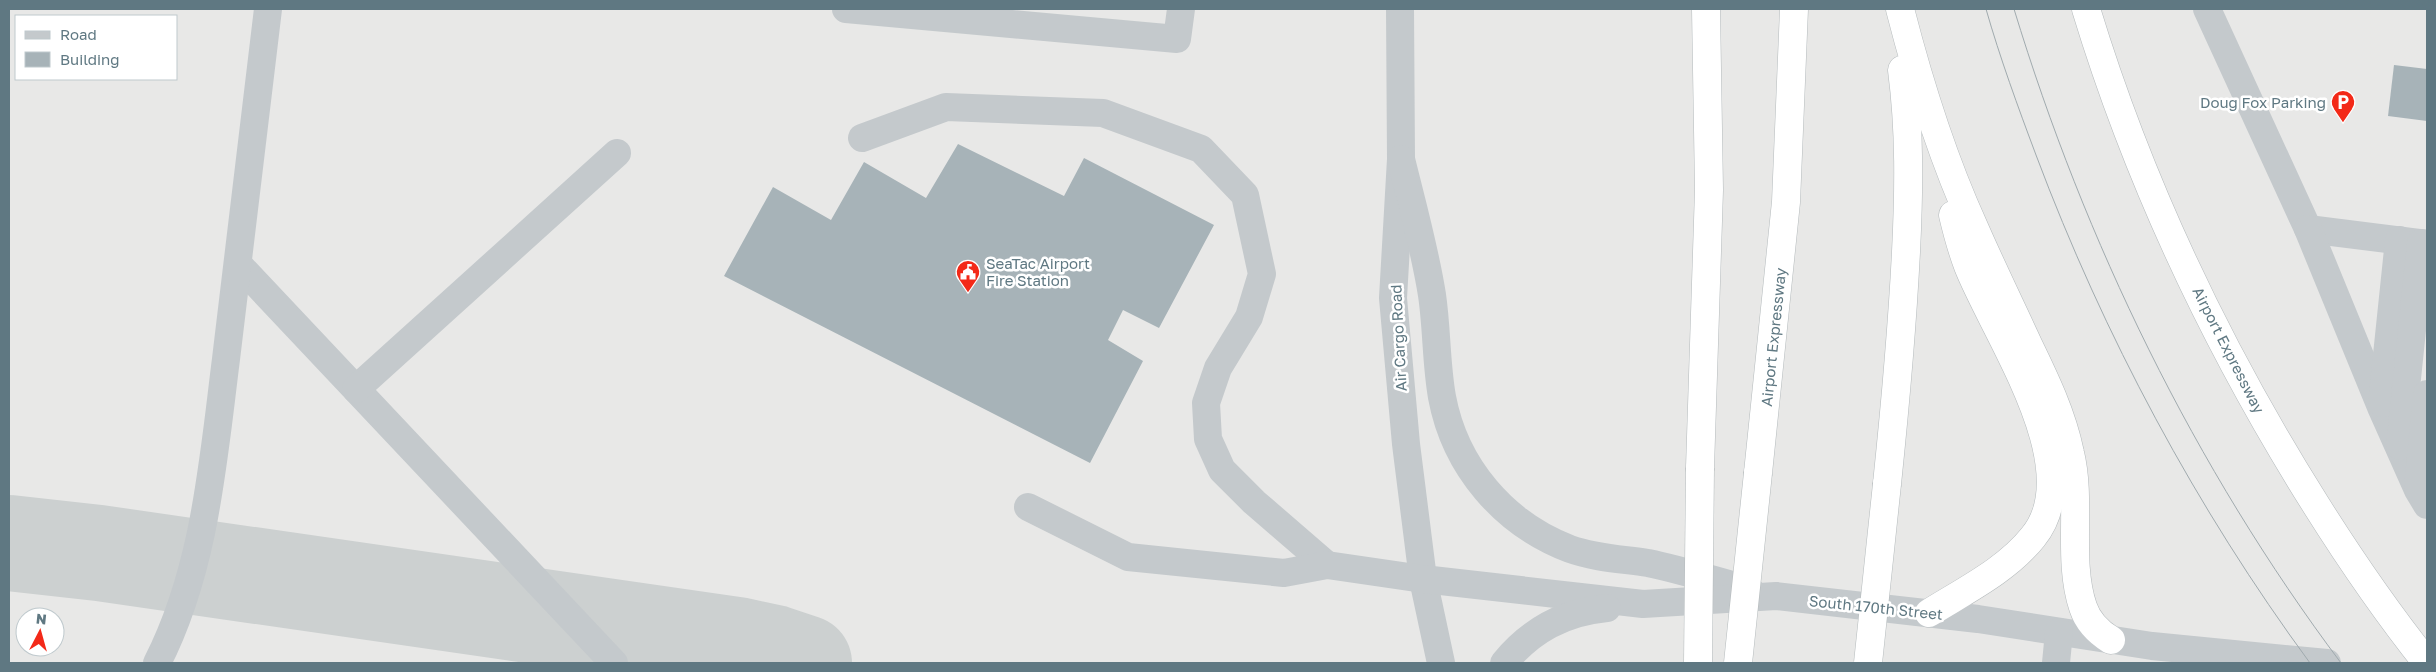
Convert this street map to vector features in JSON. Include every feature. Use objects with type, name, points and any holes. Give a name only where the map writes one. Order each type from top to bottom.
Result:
[{"type":"highway","points":[[1698,663],[1700,468],[1709,190],[1706,9]]},
{"type":"highway","name":"Airport Expressway","points":[[1738,663],[1786,212],[1794,9]]},
{"type":"highway","points":[[1868,663],[1896,394],[1904,286],[1909,163],[1908,113],[1893,9]]},
{"type":"highway","points":[[1900,9],[1931,119],[1957,232],[1968,266],[2031,401],[2050,456],[2050,502],[2044,521],[2034,537],[2001,566],[1929,614]]},
{"type":"highway","name":"Airport Expressway","points":[[2086,9],[2098,50],[2133,141],[2197,289],[2259,409],[2335,534],[2427,663]]},
{"type":"highway","points":[[1931,119],[1973,226],[2053,396],[2064,426],[2075,485],[2076,574],[2083,607],[2091,623],[2101,634],[2111,640]]},
{"type":"street","points":[[157,663],[171,637],[186,598],[198,550],[214,457],[268,9]]},
{"type":"street","points":[[846,9],[1177,39],[1180,9]]},
{"type":"street","name":"Air Cargo Road","points":[[1400,9],[1401,159],[1393,298],[1406,444],[1423,580],[1442,663]]},
{"type":"street","points":[[2207,9],[2308,229],[2381,408],[2423,497]]},
{"type":"street","points":[[862,138],[946,107],[1103,112],[1201,149],[1245,194],[1262,274],[1249,317],[1218,368],[1206,403],[1208,439],[1222,470],[1254,502],[1327,565]]},
{"type":"street","points":[[356,389],[617,152]]},
{"type":"street","points":[[1401,159],[1432,294],[1442,398],[1458,448],[1473,474],[1495,502],[1545,538],[1571,550],[1605,558],[1648,564],[1776,596]]},
{"type":"street","points":[[2308,229],[2416,243]]},
{"type":"street","points":[[2381,408],[2416,243]]},
{"type":"street","points":[[2400,448],[2416,243]]},
{"type":"street","points":[[238,264],[614,663]]},
{"type":"street","points":[[2423,497],[2427,394]]},
{"type":"street","points":[[1028,507],[1128,557],[1284,573],[1327,565]]},
{"type":"street","name":"South 170th Street","points":[[1327,565],[1423,580],[1643,604],[1776,596],[1978,619],[2111,640],[2327,663]]},
{"type":"street","points":[[1504,663],[1530,636],[1557,620],[1585,610],[1643,604]]},
{"type":"street","points":[[2056,663],[2059,632]]},
{"type":"shaded area","points":[[9,9],[2427,9],[2427,663],[9,663]]},
{"type":"building","points":[[2394,65],[2427,69],[2427,121],[2388,116]]},
{"type":"building","name":"SeaTac Airport Fire Station","points":[[958,144],[1064,196],[1084,158],[1214,225],[1159,328],[1123,310],[1108,340],[1143,361],[1090,463],[724,276],[773,187],[831,220],[864,162],[926,198]]},
{"type":"taxiway","points":[[9,543],[99,553],[737,645],[774,653],[804,663]]},
{"type":"tram line","points":[[1986,9],[1997,46],[2036,155],[2091,289],[2123,354],[2191,482],[2268,604],[2310,663]]},
{"type":"tram line","points":[[2014,9],[2042,96],[2074,182],[2110,267],[2149,350],[2192,431],[2238,511],[2288,588],[2341,663]]},
{"type":"place","name":"Doug Fox Parking","points":[[2343,123]]},
{"type":"place","name":"SeaTac Airport Fire Station","points":[[968,293]]}]
